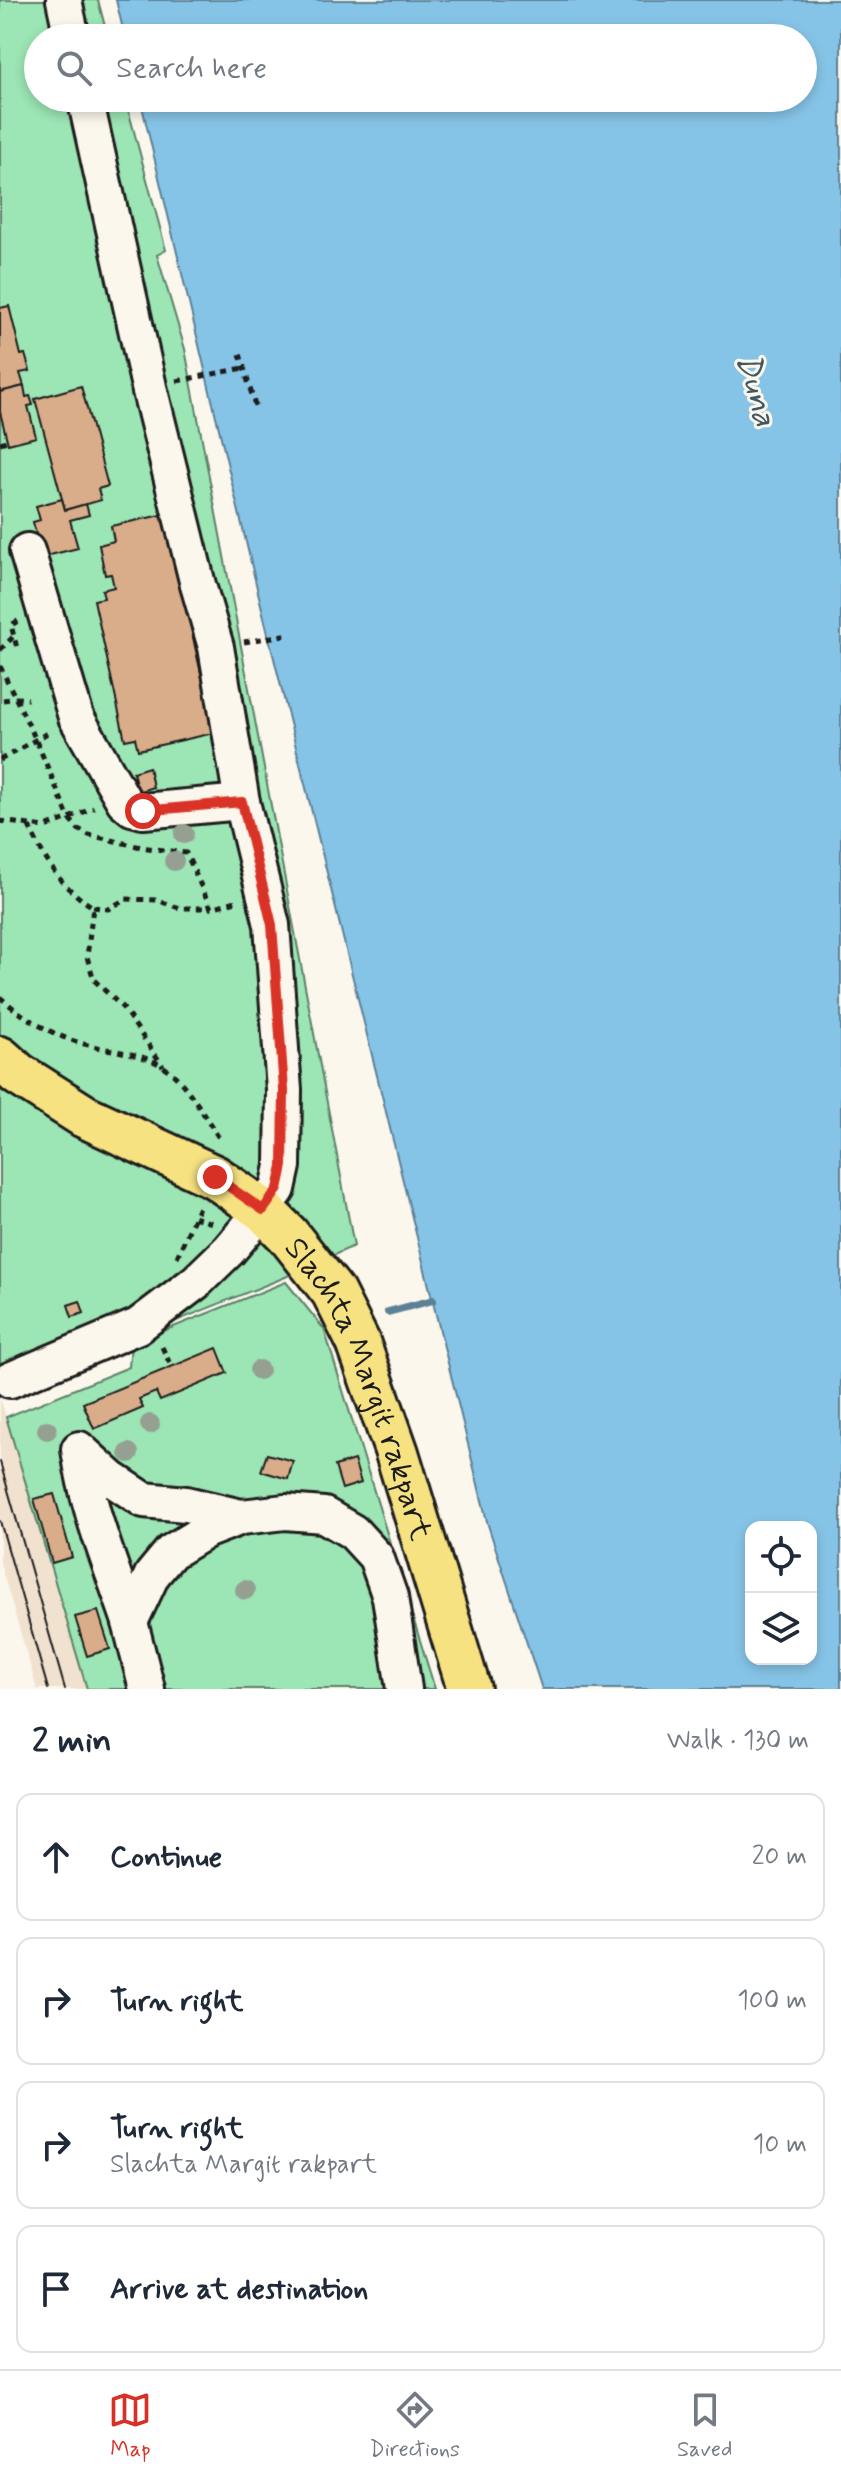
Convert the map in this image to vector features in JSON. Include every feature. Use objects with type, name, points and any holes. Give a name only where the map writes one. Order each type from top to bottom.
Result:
[{"type":"main road","name":"Slachta Margit rakpart","points":[[0,1058],[18,1074],[84,1116],[215,1177],[263,1210],[288,1235],[333,1292],[358,1342],[397,1453],[469,1689]]},
{"type":"lane","points":[[64,0],[69,24]]},
{"type":"lane","points":[[10,1380],[138,1326],[196,1282],[263,1210],[278,1189],[283,1166],[284,1090],[272,925],[242,802],[216,647],[149,387],[88,112]]},
{"type":"lane","points":[[27,551],[76,717],[124,801],[132,808],[143,811],[242,802]]},
{"type":"lane","points":[[147,1689],[130,1622],[94,1520],[79,1449],[112,1479],[144,1500],[186,1504],[241,1517]]},
{"type":"lane","points":[[130,1622],[152,1575],[171,1552],[207,1530],[241,1517],[285,1512],[324,1515],[353,1532],[376,1557],[390,1597],[404,1689]]},
{"type":"path","points":[[240,354],[256,409]]},
{"type":"path","points":[[149,387],[244,368]]},
{"type":"path","points":[[216,647],[289,634]]},
{"type":"path","points":[[0,650],[14,636]]},
{"type":"path","points":[[3,700],[28,699]]},
{"type":"path","points":[[0,760],[36,740]]},
{"type":"path","points":[[0,821],[46,827],[69,818]]},
{"type":"path","points":[[29,826],[49,866],[71,893],[93,907],[108,909],[126,899],[157,900],[179,908],[211,908]]},
{"type":"path","points":[[93,907],[87,957],[94,980],[123,1008],[165,1068]]},
{"type":"path","points":[[0,997],[41,1025],[77,1043],[150,1060],[178,1078],[226,1147],[226,1155],[215,1177]]},
{"type":"path","points":[[162,1347],[171,1366]]},
{"type":"shaded area","points":[[0,1397],[87,1689],[37,1689],[0,1563]]},
{"type":"green space","points":[[0,0],[98,0],[104,24],[24,24],[24,112],[129,112],[166,250],[157,255],[185,349],[354,1246],[283,1278],[0,1392]]},
{"type":"green space","points":[[286,1282],[324,1329],[435,1689],[87,1689],[6,1417],[129,1367],[131,1344]]},
{"type":"water","name":"Duna","points":[[116,0],[841,0],[841,1689],[542,1689],[488,1525],[268,634],[143,112],[817,112],[817,24],[122,24]]},
{"type":"building","points":[[9,306],[21,355],[25,354],[30,371],[20,373],[24,386],[0,392],[0,308]]},
{"type":"building","points":[[24,386],[26,397],[30,396],[33,405],[28,406],[36,437],[8,444],[0,412],[0,392]]},
{"type":"building","points":[[81,386],[108,486],[98,489],[101,500],[65,510],[35,399]]},
{"type":"building","points":[[62,499],[65,510],[86,504],[89,515],[70,520],[78,548],[42,557],[33,522],[40,520],[36,506]]},
{"type":"building","points":[[166,514],[214,733],[138,750],[135,738],[125,740],[94,600],[104,598],[102,590],[114,587],[111,574],[105,575],[99,545],[114,541],[111,526]]},
{"type":"building","points":[[149,767],[153,787],[138,792],[133,772]]},
{"type":"building","points":[[80,1301],[84,1313],[72,1317],[68,1305]]},
{"type":"building","points":[[217,1348],[227,1373],[160,1401],[156,1392],[139,1399],[143,1408],[94,1429],[83,1403]]},
{"type":"building","points":[[267,1454],[293,1461],[288,1479],[261,1471]]},
{"type":"building","points":[[354,1460],[361,1483],[342,1489],[335,1466]]},
{"type":"building","points":[[54,1494],[72,1557],[52,1563],[34,1499]]},
{"type":"building","points":[[98,1611],[110,1649],[87,1656],[75,1617]]},
{"type":"waterway","points":[[388,1312],[433,1300]]},
{"type":"tram line","points":[[0,1462],[65,1689]]},
{"type":"tram line","points":[[0,1521],[48,1689]]},
{"type":"route","points":[[143,811],[242,802],[272,925],[284,1090],[283,1166],[278,1189],[263,1210],[215,1177]]}]
